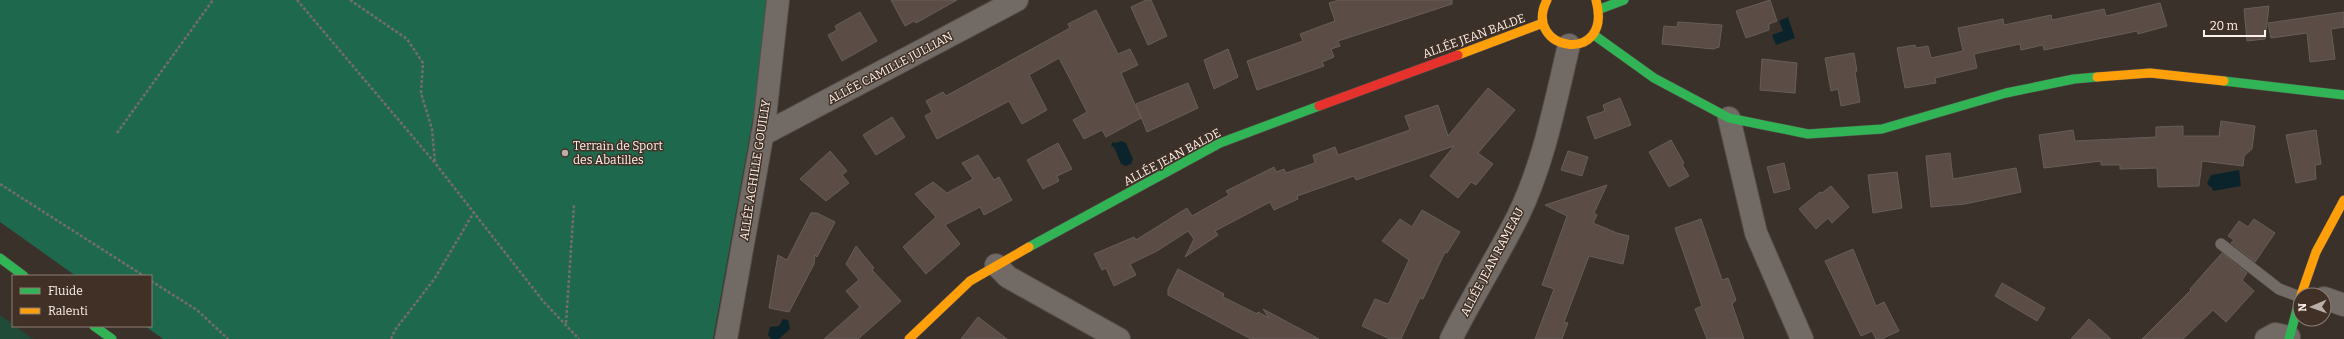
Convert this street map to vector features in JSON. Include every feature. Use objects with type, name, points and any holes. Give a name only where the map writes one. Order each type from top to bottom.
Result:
[{"type":"street","name":"ALLÉE ACHILLE GOUILLY","points":[[726,339],[762,135],[778,0]]},
{"type":"street","name":"ALLÉE CAMILLE JULLIAN","points":[[762,135],[1017,0]]},
{"type":"street","points":[[1547,0],[1542,14],[1543,23],[1552,39],[1569,45],[1583,43],[1594,35],[1601,18],[1598,4],[1624,0]]},
{"type":"street","name":"ALLÉE JEAN BALDE","points":[[909,339],[970,281],[996,265],[1220,143],[1543,23]]},
{"type":"street","points":[[1594,35],[1654,78],[1729,118],[1808,134],[1882,129],[2006,93],[2074,79],[2150,73],[2344,95]]},
{"type":"street","name":"ALLÉE JEAN RAMEAU","points":[[1451,339],[1474,294],[1518,216],[1543,152],[1569,45]]},
{"type":"street","points":[[1729,118],[1756,234],[1802,339]]},
{"type":"street","points":[[2306,287],[2316,252],[2344,200]]},
{"type":"street","points":[[0,258],[23,275]]},
{"type":"street","points":[[996,265],[1008,277],[1119,339]]},
{"type":"street","points":[[2332,301],[2344,305]]},
{"type":"street","points":[[95,327],[112,339]]},
{"type":"street","points":[[2266,339],[2275,334],[2289,338],[2293,327]]},
{"type":"lane","points":[[2221,244],[2280,289],[2292,292]]},
{"type":"path","points":[[117,133],[213,0]]},
{"type":"path","points":[[298,0],[435,163],[543,301],[566,323],[579,339]]},
{"type":"path","points":[[350,0],[407,39],[423,63],[421,93],[432,128],[435,163]]},
{"type":"path","points":[[0,184],[142,275]]},
{"type":"path","points":[[566,323],[574,205]]},
{"type":"path","points":[[391,339],[395,330],[435,278],[474,212]]},
{"type":"path","points":[[152,282],[197,310],[228,339]]},
{"type":"green space","points":[[0,0],[767,0],[754,112],[713,339],[163,339],[146,327],[152,327],[152,275],[75,275],[0,222]]},
{"type":"green space","points":[[0,315],[12,324],[12,327],[16,327],[33,339],[0,339]]},
{"type":"water","points":[[1788,17],[1795,38],[1776,45],[1772,35],[1783,31],[1779,21]]},
{"type":"water","points":[[1121,141],[1126,143],[1133,159],[1131,164],[1126,166],[1121,164],[1114,147],[1111,146],[1113,142],[1116,143]]},
{"type":"water","points":[[2239,170],[2241,186],[2213,191],[2207,184],[2211,175]]},
{"type":"water","points":[[783,319],[788,320],[790,329],[779,339],[771,339],[768,335],[770,327],[779,326]]},
{"type":"building","points":[[891,0],[957,0],[916,23],[914,21],[905,26]]},
{"type":"building","points":[[1146,0],[1151,0],[1167,36],[1148,45],[1131,7]]},
{"type":"building","points":[[1339,0],[1452,0],[1452,4],[1338,41],[1340,46],[1331,49],[1334,57],[1322,62],[1324,66],[1257,90],[1247,61],[1303,41],[1300,34],[1335,21],[1329,3]]},
{"type":"building","points":[[1770,0],[1777,21],[1769,24],[1769,30],[1746,38],[1736,11]]},
{"type":"building","points":[[2160,3],[2167,26],[2138,34],[2137,31],[2044,50],[2043,45],[2021,50],[2020,44],[1974,54],[1977,68],[1935,78],[1936,83],[1905,88],[1897,48],[1915,45],[1916,48],[1928,46],[1931,58],[1963,51],[1958,28],[2003,19],[2004,25],[2051,15],[2052,20],[2104,9],[2106,16]]},
{"type":"building","points":[[2269,6],[2265,39],[2247,41],[2244,9]]},
{"type":"building","points":[[1096,10],[1118,54],[1130,49],[1138,65],[1121,73],[1141,118],[1106,137],[1102,130],[1084,139],[1073,120],[1087,112],[1059,58],[1029,75],[1047,110],[1022,124],[1009,101],[937,139],[925,116],[932,112],[926,101],[943,92],[946,96],[1070,28],[1068,24]]},
{"type":"building","points":[[860,12],[877,41],[842,61],[828,35],[837,30],[835,26]]},
{"type":"building","points":[[2344,12],[2344,27],[2331,29],[2335,59],[2310,62],[2307,33],[2271,38],[2268,23]]},
{"type":"building","points":[[1678,22],[1722,25],[1719,47],[1713,49],[1662,44],[1664,26],[1677,27]]},
{"type":"building","points":[[1228,49],[1238,77],[1214,89],[1204,60]]},
{"type":"building","points":[[1854,53],[1857,71],[1855,72],[1860,102],[1841,106],[1838,89],[1831,91],[1825,58]]},
{"type":"building","points":[[1762,59],[1797,63],[1795,93],[1760,90]]},
{"type":"building","points":[[1188,83],[1198,108],[1147,132],[1136,104]]},
{"type":"building","points":[[1488,88],[1515,110],[1478,153],[1493,164],[1476,185],[1471,182],[1458,198],[1430,176],[1454,146],[1356,180],[1354,176],[1297,196],[1298,199],[1274,210],[1270,202],[1215,231],[1218,235],[1185,257],[1194,239],[1188,231],[1157,251],[1130,264],[1136,275],[1114,286],[1106,268],[1102,270],[1094,254],[1134,237],[1136,240],[1187,208],[1192,216],[1229,195],[1226,191],[1274,167],[1276,172],[1284,169],[1286,173],[1315,163],[1313,155],[1335,147],[1338,155],[1410,130],[1405,116],[1438,105],[1448,136]]},
{"type":"building","points":[[1620,98],[1631,125],[1595,139],[1587,117],[1605,111],[1603,105]]},
{"type":"building","points":[[892,117],[905,137],[876,155],[863,135]]},
{"type":"building","points":[[2221,121],[2255,126],[2252,149],[2244,156],[2243,166],[2202,161],[2199,186],[2158,187],[2157,168],[2120,169],[2120,165],[2101,165],[2101,161],[2044,168],[2039,135],[2073,130],[2075,141],[2156,137],[2156,127],[2183,126],[2183,136],[2219,136]]},
{"type":"building","points":[[2316,130],[2321,164],[2315,165],[2316,179],[2296,183],[2286,135]]},
{"type":"building","points":[[1671,140],[1684,163],[1682,164],[1689,176],[1669,187],[1649,152]]},
{"type":"building","points":[[1058,143],[1072,169],[1057,176],[1059,181],[1043,189],[1027,160]]},
{"type":"building","points":[[830,151],[847,171],[842,175],[849,183],[826,201],[800,179]]},
{"type":"building","points":[[1568,151],[1588,157],[1582,176],[1561,170]]},
{"type":"building","points":[[1950,153],[1953,179],[2016,168],[2021,192],[1965,204],[1931,207],[1926,156]]},
{"type":"building","points":[[978,155],[994,180],[999,177],[1012,200],[984,215],[980,207],[945,225],[960,244],[926,274],[903,247],[936,217],[915,194],[933,182],[947,193],[973,179],[962,163]]},
{"type":"building","points":[[1784,163],[1790,189],[1774,193],[1767,167]]},
{"type":"building","points":[[1897,172],[1902,208],[1873,213],[1868,175]]},
{"type":"building","points":[[1607,185],[1594,213],[1597,215],[1593,223],[1617,233],[1629,236],[1623,264],[1589,256],[1564,322],[1568,323],[1562,339],[1535,339],[1554,289],[1542,285],[1567,216],[1545,205]]},
{"type":"building","points":[[1831,186],[1849,207],[1832,223],[1828,218],[1816,229],[1799,209],[1820,192],[1822,193]]},
{"type":"building","points":[[1422,210],[1460,232],[1447,253],[1445,252],[1423,299],[1420,298],[1401,339],[1390,339],[1362,326],[1375,299],[1388,304],[1409,260],[1382,241],[1400,219],[1412,227]]},
{"type":"building","points":[[811,213],[817,213],[835,222],[817,257],[815,255],[814,264],[789,312],[769,308],[778,255],[787,260]]},
{"type":"building","points":[[1701,219],[1722,280],[1728,278],[1736,300],[1732,304],[1744,339],[1707,339],[1695,309],[1702,306],[1675,228]]},
{"type":"building","points":[[2254,219],[2275,233],[2255,262],[2231,243],[2234,240],[2228,236],[2239,221],[2248,227]]},
{"type":"building","points":[[856,246],[874,268],[872,270],[901,301],[858,339],[824,339],[860,307],[846,291],[859,280],[846,264]]},
{"type":"building","points":[[1853,249],[1876,306],[1884,302],[1899,331],[1881,339],[1876,339],[1872,331],[1861,336],[1825,261]]},
{"type":"building","points":[[2222,253],[2247,273],[2242,280],[2254,291],[2226,322],[2213,310],[2183,339],[2142,339],[2191,290],[2190,289]]},
{"type":"building","points":[[1178,269],[1224,294],[1223,297],[1257,314],[1258,312],[1269,318],[1263,309],[1319,339],[1251,339],[1168,295],[1168,289]]},
{"type":"building","points":[[2002,283],[2045,308],[2037,321],[1995,296]]},
{"type":"building","points":[[978,317],[1007,339],[961,339]]},
{"type":"building","points":[[2089,319],[2111,339],[2071,339]]},
{"type":"traffic: fast","points":[[1600,9],[1624,0]]},
{"type":"traffic: fast","points":[[1594,35],[1654,78],[1729,118],[1808,134],[1882,129],[2006,93],[2074,79],[2097,77]]},
{"type":"traffic: fast","points":[[2224,81],[2344,95]]},
{"type":"traffic: fast","points":[[1029,247],[1220,143],[1319,106]]},
{"type":"traffic: fast","points":[[0,258],[23,275]]},
{"type":"traffic: fast","points":[[95,327],[112,339]]},
{"type":"traffic: fast","points":[[2289,339],[2292,327]]},
{"type":"traffic: slow","points":[[1547,0],[1542,17],[1546,31],[1556,40],[1568,44],[1582,43],[1592,35],[1598,21],[1596,0]]},
{"type":"traffic: slow","points":[[1458,55],[1543,23]]},
{"type":"traffic: slow","points":[[2097,77],[2150,73],[2224,81]]},
{"type":"traffic: slow","points":[[2304,287],[2316,252],[2344,200]]},
{"type":"traffic: slow","points":[[909,339],[970,281],[1029,247]]},
{"type":"traffic: jam","points":[[1319,106],[1458,55]]},
{"type":"place","name":"Terrain de Sport des Abatilles","points":[[565,153]]}]
